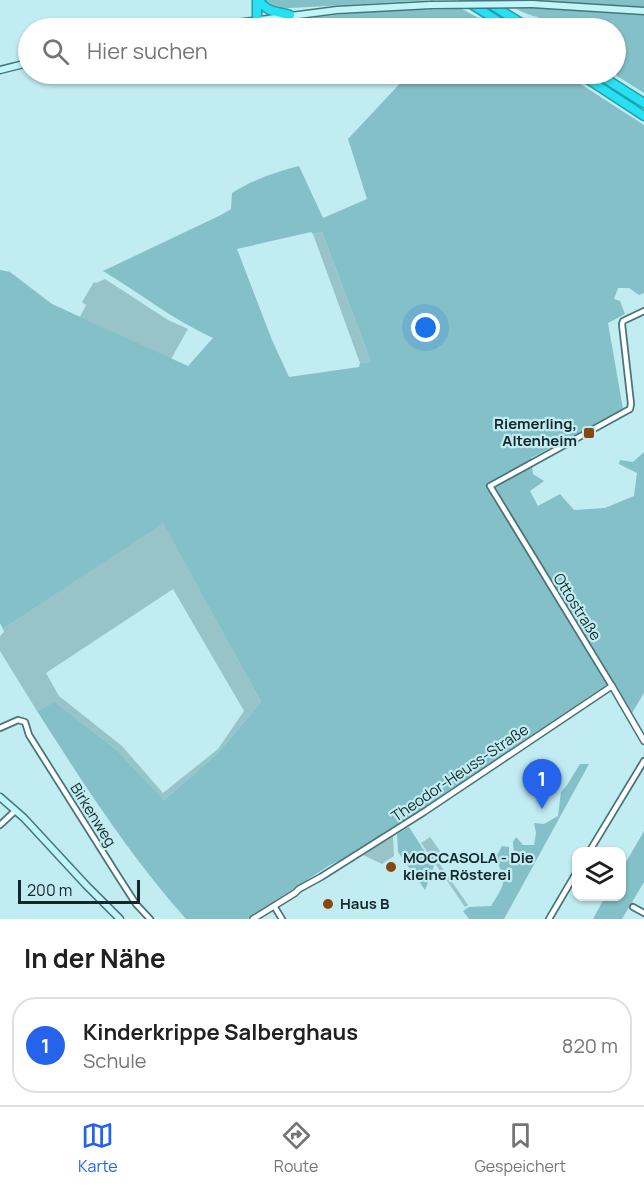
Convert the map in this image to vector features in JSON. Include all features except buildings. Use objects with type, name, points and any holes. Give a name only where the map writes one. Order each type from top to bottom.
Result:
[{"type":"highway","points":[[258,0],[272,12],[290,15]]},
{"type":"highway","points":[[257,18],[258,0]]},
{"type":"highway","points":[[465,0],[493,18]]},
{"type":"highway","points":[[484,0],[513,18]]},
{"type":"highway","points":[[595,84],[644,116]]},
{"type":"highway","points":[[613,84],[644,104]]},
{"type":"main road","points":[[270,18],[364,7],[431,5],[532,4],[644,11]]},
{"type":"main road","points":[[0,70],[18,66]]},
{"type":"main road","points":[[0,797],[24,818],[120,919]]},
{"type":"street","name":"Ottostraße","points":[[644,311],[623,321],[622,324],[630,409],[490,486],[644,741]]},
{"type":"street","name":"Theodor-Heuss-Straße","points":[[254,919],[295,893],[301,892],[424,812],[612,686]]},
{"type":"street","name":"Birkenweg","points":[[0,728],[22,720],[25,722],[29,735],[118,876],[136,904],[150,919]]},
{"type":"street","points":[[593,847],[644,761]]},
{"type":"street","points":[[0,825],[15,811]]},
{"type":"street","points":[[549,919],[572,880]]},
{"type":"street","points":[[274,906],[282,919]]},
{"type":"street","points":[[633,907],[644,913]]},
{"type":"green space","points":[[322,232],[371,362],[360,363],[313,234]]},
{"type":"green space","points":[[105,279],[168,320],[188,329],[171,359],[80,317],[86,305],[82,302],[94,282]]},
{"type":"green space","points":[[163,522],[261,702],[217,754],[164,800],[117,750],[56,703],[37,711],[0,651],[0,636],[4,632],[3,629]],"holes":[[[173,589],[244,711],[218,749],[163,793],[122,746],[59,696],[46,673]]]},
{"type":"green space","points":[[393,836],[394,856],[382,864],[363,855]]},
{"type":"green space","points":[[430,837],[440,851],[434,856],[468,905],[465,907],[421,843]]},
{"type":"shaded area","points":[[263,0],[435,0],[273,9]]},
{"type":"shaded area","points":[[500,0],[644,0],[644,93],[626,82],[626,18],[538,18]]},
{"type":"shaded area","points":[[462,9],[479,18],[309,18],[373,11]]},
{"type":"shaded area","points":[[400,84],[580,84],[644,125],[644,293],[639,295],[629,288],[618,288],[614,299],[620,301],[625,314],[608,323],[623,409],[531,458],[533,474],[544,481],[530,491],[538,506],[560,494],[574,510],[605,508],[634,496],[637,473],[619,464],[620,460],[633,462],[644,452],[644,693],[632,713],[644,733],[612,681],[405,822],[352,855],[330,865],[247,919],[186,919],[126,844],[89,792],[37,711],[55,702],[117,750],[164,800],[217,754],[261,702],[163,523],[3,629],[0,623],[0,270],[10,272],[52,304],[188,366],[213,338],[170,315],[103,271],[221,215],[231,209],[232,193],[256,180],[290,168],[299,166],[323,218],[367,199],[348,139]],"holes":[[[311,232],[313,234],[322,232],[371,362],[360,363],[359,367],[289,377],[272,340],[237,249]]]},
{"type":"shaded area","points":[[580,764],[589,764],[504,919],[469,919],[463,911],[469,907],[491,906],[502,888],[502,873],[495,859],[502,846],[509,847],[509,856],[514,856],[513,842],[516,837],[523,845],[534,845],[536,833],[534,823],[544,824],[558,816],[561,792]]},
{"type":"shaded area","points":[[409,827],[434,866],[425,890],[398,852],[397,834]]},
{"type":"shaded area","points":[[644,831],[644,882],[622,919],[593,919],[603,901],[626,901],[626,862]]},
{"type":"place","name":"Riemerling, Altenheim","points":[[589,433]]},
{"type":"place","name":"Kinderkrippe Salberghaus","points":[[542,809]]},
{"type":"place","name":"MOCCASOLA - Die kleine Rösterei","points":[[391,867]]},
{"type":"place","name":"Haus B","points":[[328,904]]}]
